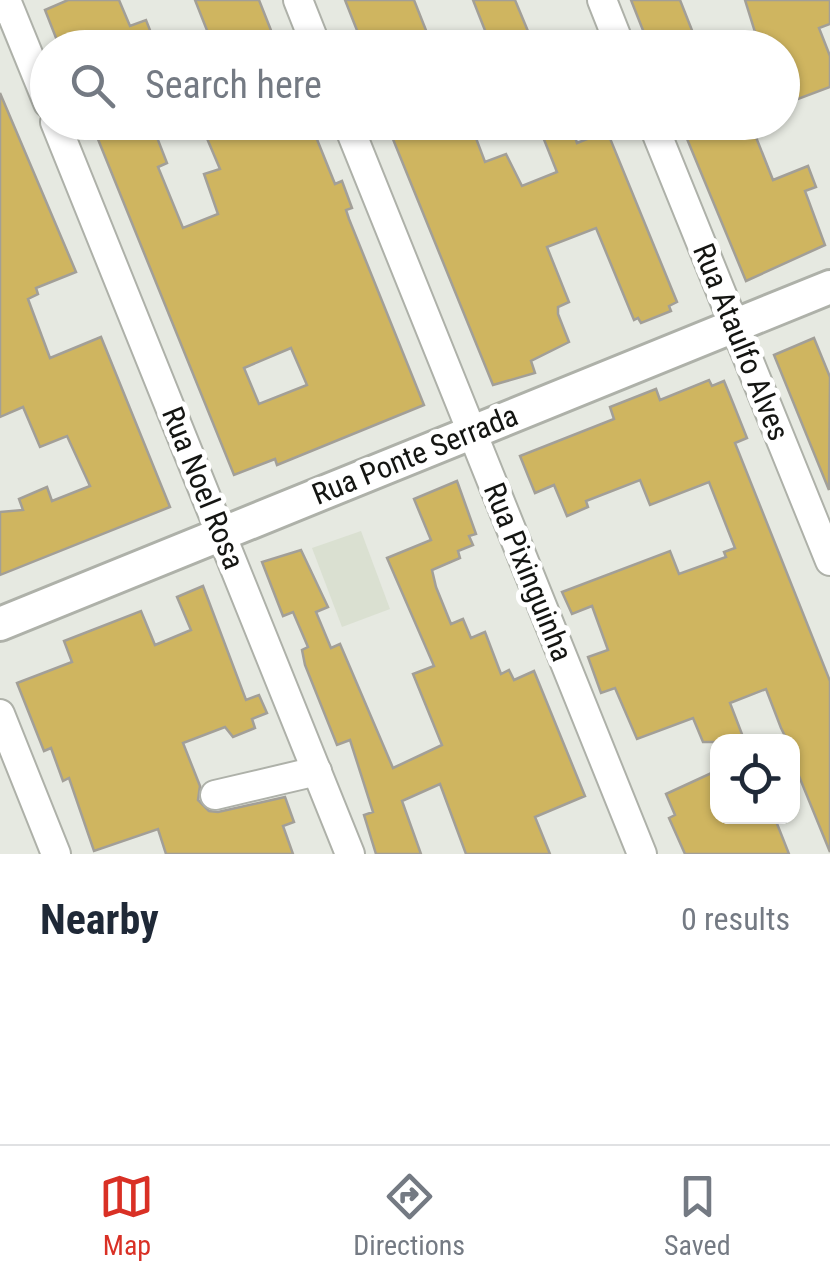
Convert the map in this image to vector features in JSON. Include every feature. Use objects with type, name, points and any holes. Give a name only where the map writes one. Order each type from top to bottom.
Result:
[{"type":"street","points":[[6,0],[30,59]]},
{"type":"street","points":[[298,0],[310,30]]},
{"type":"street","points":[[602,0],[614,30]]},
{"type":"street","name":"Rua Noel Rosa","points":[[62,140],[350,854]]},
{"type":"street","name":"Rua Pixinguinha","points":[[354,140],[642,854]]},
{"type":"street","name":"Rua Ataulfo Alves","points":[[659,140],[830,561]]},
{"type":"street","name":"Rua Ponte Serrada","points":[[0,624],[830,287]]},
{"type":"street","points":[[0,714],[56,854]]},
{"type":"street","points":[[215,795],[317,771]]},
{"type":"shaded area","points":[[361,531],[390,609],[342,627],[312,548]]},
{"type":"building","points":[[68,0],[119,0],[130,26],[146,20],[150,30],[53,30],[45,10]]},
{"type":"building","points":[[195,0],[259,0],[271,30],[207,30]]},
{"type":"building","points":[[345,0],[414,0],[426,30],[357,30]]},
{"type":"building","points":[[473,0],[515,0],[528,30],[485,30]]},
{"type":"building","points":[[631,0],[680,0],[692,30],[643,30]]},
{"type":"building","points":[[745,0],[830,0],[830,24],[819,28],[830,56],[830,87],[800,98],[800,30],[754,30]]},
{"type":"building","points":[[0,93],[76,272],[36,288],[38,294],[28,299],[50,358],[101,337],[170,507],[0,575],[0,512],[23,510],[19,499],[47,487],[52,501],[90,486],[67,436],[40,447],[23,407],[0,417]]},
{"type":"building","points":[[98,140],[158,140],[167,163],[158,167],[183,228],[218,214],[204,174],[220,169],[208,140],[317,140],[335,184],[342,181],[352,208],[346,210],[349,219],[424,405],[277,465],[275,459],[234,475]],"holes":[[[291,348],[307,385],[259,404],[244,368]]]},
{"type":"building","points":[[393,140],[477,140],[485,162],[506,154],[522,186],[557,172],[544,140],[577,143],[611,140],[677,302],[669,306],[671,311],[641,323],[638,318],[634,320],[596,228],[547,247],[569,302],[558,307],[558,314],[569,342],[531,361],[535,373],[493,385]]},
{"type":"building","points":[[687,140],[757,140],[773,180],[808,166],[816,187],[805,191],[825,245],[746,281]]},
{"type":"building","points":[[814,338],[830,377],[829,490],[774,355]]},
{"type":"building","points":[[709,380],[712,386],[724,381],[747,438],[735,443],[830,681],[830,852],[800,779],[800,734],[784,734],[766,689],[730,703],[742,734],[710,734],[710,742],[703,742],[693,718],[637,739],[615,688],[601,693],[588,657],[608,650],[592,606],[572,614],[562,592],[670,551],[679,574],[726,557],[724,552],[735,548],[709,482],[650,505],[640,480],[586,501],[588,507],[567,516],[554,485],[535,493],[520,456],[614,419],[610,407],[656,389],[660,400]]},
{"type":"building","points":[[457,481],[476,534],[469,536],[473,545],[458,551],[460,558],[432,570],[451,624],[463,619],[471,638],[485,632],[501,674],[509,670],[514,680],[534,671],[585,796],[535,817],[550,854],[466,854],[440,784],[402,801],[421,854],[376,854],[364,815],[373,812],[350,740],[337,745],[305,665],[302,650],[308,647],[293,612],[283,616],[262,562],[301,550],[328,607],[316,612],[331,648],[340,644],[393,768],[442,745],[413,674],[434,666],[387,558],[431,540],[414,499]]},
{"type":"building","points":[[203,586],[246,700],[259,695],[267,713],[252,719],[255,728],[233,737],[225,727],[183,743],[200,786],[198,800],[209,811],[218,812],[285,797],[294,822],[283,826],[293,854],[166,854],[158,829],[94,851],[69,778],[63,781],[51,748],[44,751],[17,683],[72,662],[64,641],[141,611],[155,645],[191,630],[177,597]]},
{"type":"building","points":[[710,774],[710,824],[777,824],[789,854],[685,854],[669,818],[675,815],[666,794]]}]
